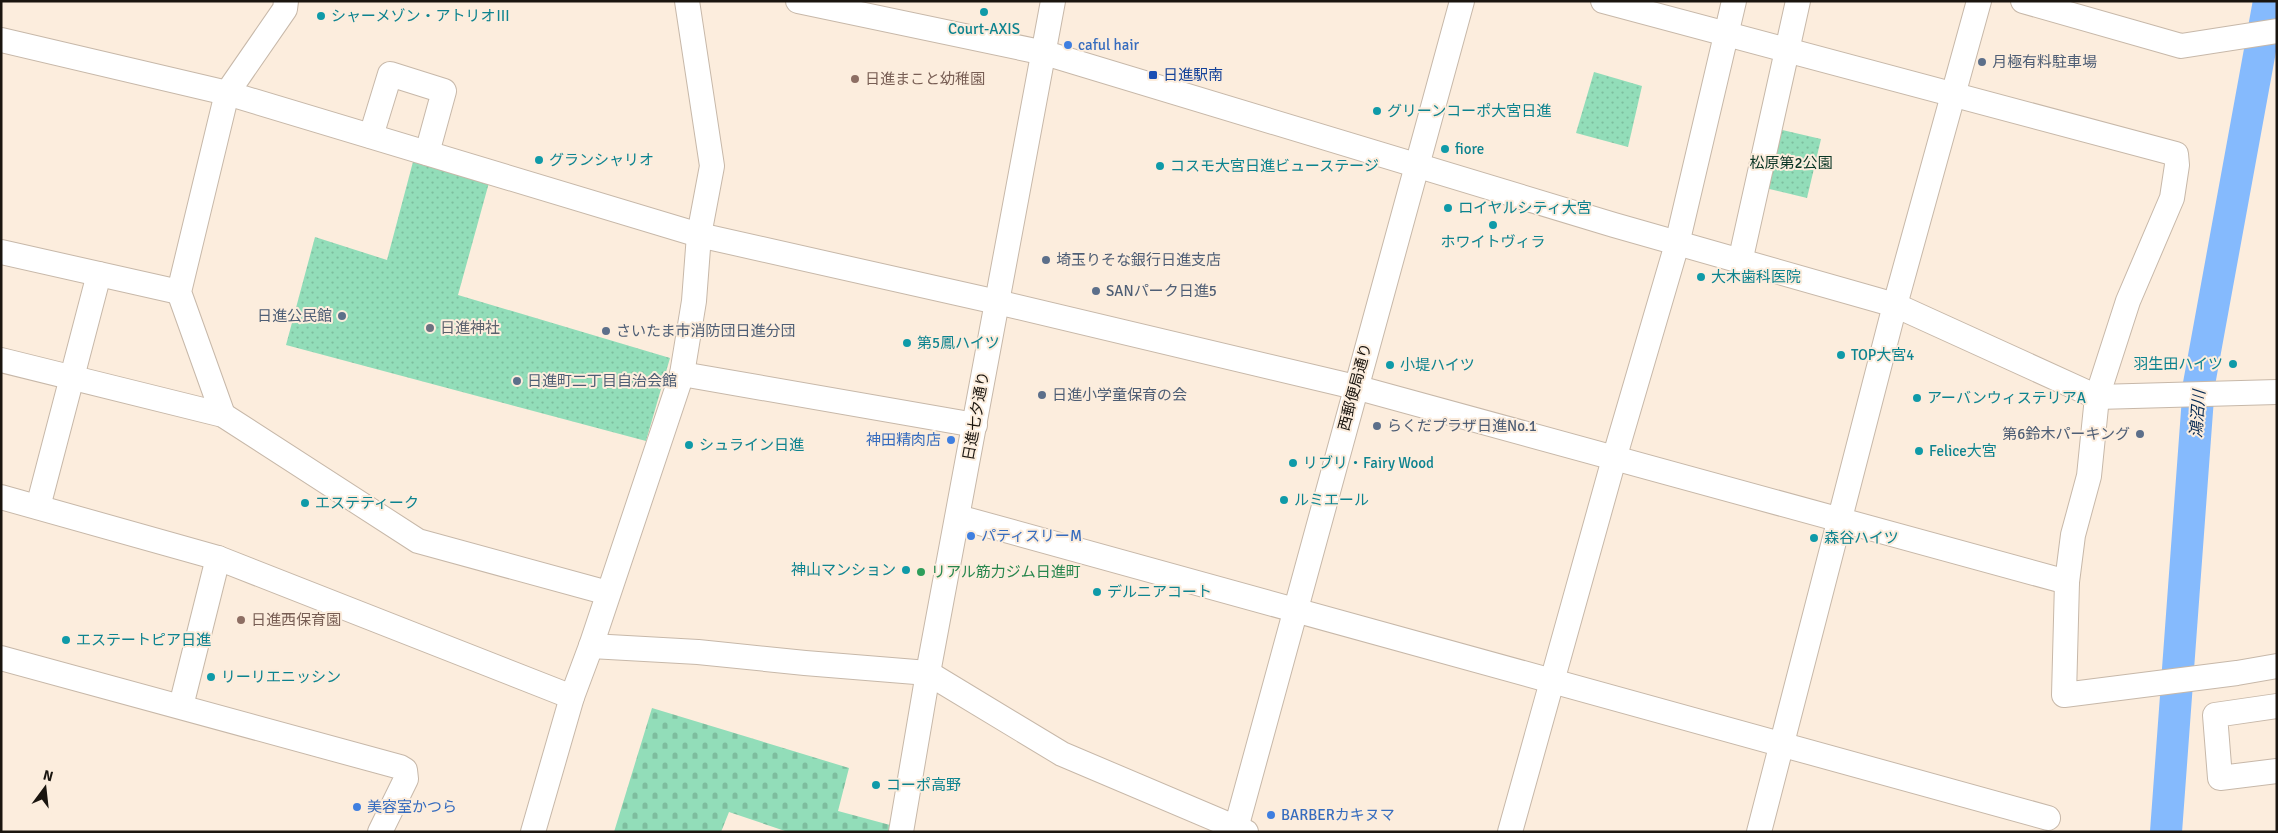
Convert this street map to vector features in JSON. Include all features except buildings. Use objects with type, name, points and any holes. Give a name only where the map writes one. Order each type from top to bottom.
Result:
[{"type":"street","points":[[223,415],[179,292],[227,93],[284,9],[286,1]]},
{"type":"street","points":[[533,832],[572,697],[591,646],[682,374],[694,302],[699,235],[712,166],[687,1]]},
{"type":"street","points":[[798,1],[1045,53],[1677,244],[1895,305],[2097,397],[2277,392]]},
{"type":"street","name":"日進七夕通り","points":[[901,832],[928,673],[1054,1]]},
{"type":"street","name":"西郵便局通り","points":[[1239,831],[1295,609],[1462,1]]},
{"type":"street","points":[[1603,1],[2176,154],[2178,165],[2172,198],[2128,301],[2097,397],[2089,476],[2073,534],[2067,582],[2064,695],[2277,666]]},
{"type":"street","points":[[1510,832],[1614,459],[1677,244],[1734,1]]},
{"type":"street","points":[[1740,262],[1798,1]]},
{"type":"street","points":[[1759,832],[1895,305],[1979,1]]},
{"type":"street","points":[[2023,1],[2181,46],[2268,33]]},
{"type":"street","points":[[1,40],[227,93],[699,235],[997,302],[1355,387],[2067,582]]},
{"type":"street","points":[[371,136],[390,74],[444,91],[427,153]]},
{"type":"street","points":[[1,252],[179,292]]},
{"type":"street","points":[[38,507],[99,274]]},
{"type":"street","points":[[1,360],[223,415],[418,541],[608,593]]},
{"type":"street","points":[[682,374],[975,425]]},
{"type":"street","points":[[1,497],[218,558],[572,697]]},
{"type":"street","points":[[958,517],[2048,818]]},
{"type":"street","points":[[181,706],[218,558]]},
{"type":"street","points":[[591,646],[698,652],[928,673],[1062,754],[1239,831]]},
{"type":"street","points":[[1,658],[396,765],[405,770],[406,779],[380,832]]},
{"type":"street","points":[[2277,706],[2215,716],[2220,778],[2277,770]]},
{"type":"green space","points":[[1594,72],[1642,86],[1628,147],[1576,133]]},
{"type":"green space","name":"松原第2公園","points":[[1774,128],[1821,139],[1807,198],[1761,187]]},
{"type":"green space","points":[[414,158],[490,179],[458,295],[670,358],[646,441],[286,345],[315,237],[387,260]]},
{"type":"green space","points":[[652,708],[849,768],[838,811],[890,825],[889,832],[788,832],[729,812],[721,832],[614,832]]},
{"type":"waterway","name":"鴻沼川","points":[[2166,832],[2199,384],[2269,1]]},
{"type":"place","name":"Court-AXIS","points":[[984,12]]},
{"type":"place","name":"シャーメゾン・アトリオⅢ","points":[[321,16]]},
{"type":"place","name":"caful hair","points":[[1068,45]]},
{"type":"place","name":"月極有料駐車場","points":[[1982,62]]},
{"type":"place","name":"日進駅南","points":[[1153,75]]},
{"type":"place","name":"日進まこと幼稚園","points":[[855,79]]},
{"type":"place","name":"グリーンコーポ大宮日進","points":[[1377,111]]},
{"type":"place","name":"fiore","points":[[1445,149]]},
{"type":"place","name":"グランシャリオ","points":[[539,160]]},
{"type":"place","name":"コスモ大宮日進ビューステージ","points":[[1160,166]]},
{"type":"place","name":"ロイヤルシティ大宮","points":[[1448,208]]},
{"type":"place","name":"ホワイトヴィラ","points":[[1493,225]]},
{"type":"place","name":"埼玉りそな銀行日進支店","points":[[1046,260]]},
{"type":"place","name":"大木歯科医院","points":[[1701,277]]},
{"type":"place","name":"SANパーク日進5","points":[[1096,291]]},
{"type":"place","name":"日進公民館","points":[[342,316]]},
{"type":"place","name":"日進神社","points":[[430,328]]},
{"type":"place","name":"さいたま市消防団日進分団","points":[[606,331]]},
{"type":"place","name":"第5鳳ハイツ","points":[[907,343]]},
{"type":"place","name":"TOP大宮4","points":[[1841,355]]},
{"type":"place","name":"羽生田ハイツ","points":[[2233,364]]},
{"type":"place","name":"小堤ハイツ","points":[[1390,365]]},
{"type":"place","name":"日進町二丁目自治会館","points":[[517,381]]},
{"type":"place","name":"日進小学童保育の会","points":[[1042,395]]},
{"type":"place","name":"アーバンウィステリアA","points":[[1917,398]]},
{"type":"place","name":"らくだプラザ日進No.1","points":[[1377,426]]},
{"type":"place","name":"第6鈴木パーキング","points":[[2140,434]]},
{"type":"place","name":"神田精肉店","points":[[951,440]]},
{"type":"place","name":"シュライン日進","points":[[689,445]]},
{"type":"place","name":"Felice大宮","points":[[1919,451]]},
{"type":"place","name":"リブリ・Fairy Wood","points":[[1293,463]]},
{"type":"place","name":"ルミエール","points":[[1284,500]]},
{"type":"place","name":"エステティーク","points":[[305,503]]},
{"type":"place","name":"パティスリーM","points":[[971,536]]},
{"type":"place","name":"森谷ハイツ","points":[[1814,538]]},
{"type":"place","name":"神山マンション","points":[[906,570]]},
{"type":"place","name":"リアル筋力ジム日進町","points":[[921,572]]},
{"type":"place","name":"デルニアコート","points":[[1097,592]]},
{"type":"place","name":"日進西保育園","points":[[241,620]]},
{"type":"place","name":"エステートピア日進","points":[[66,640]]},
{"type":"place","name":"リーリエニッシン","points":[[211,677]]},
{"type":"place","name":"コーポ高野","points":[[876,785]]},
{"type":"place","name":"美容室かつら","points":[[357,807]]},
{"type":"place","name":"BARBERカキヌマ","points":[[1271,815]]}]
